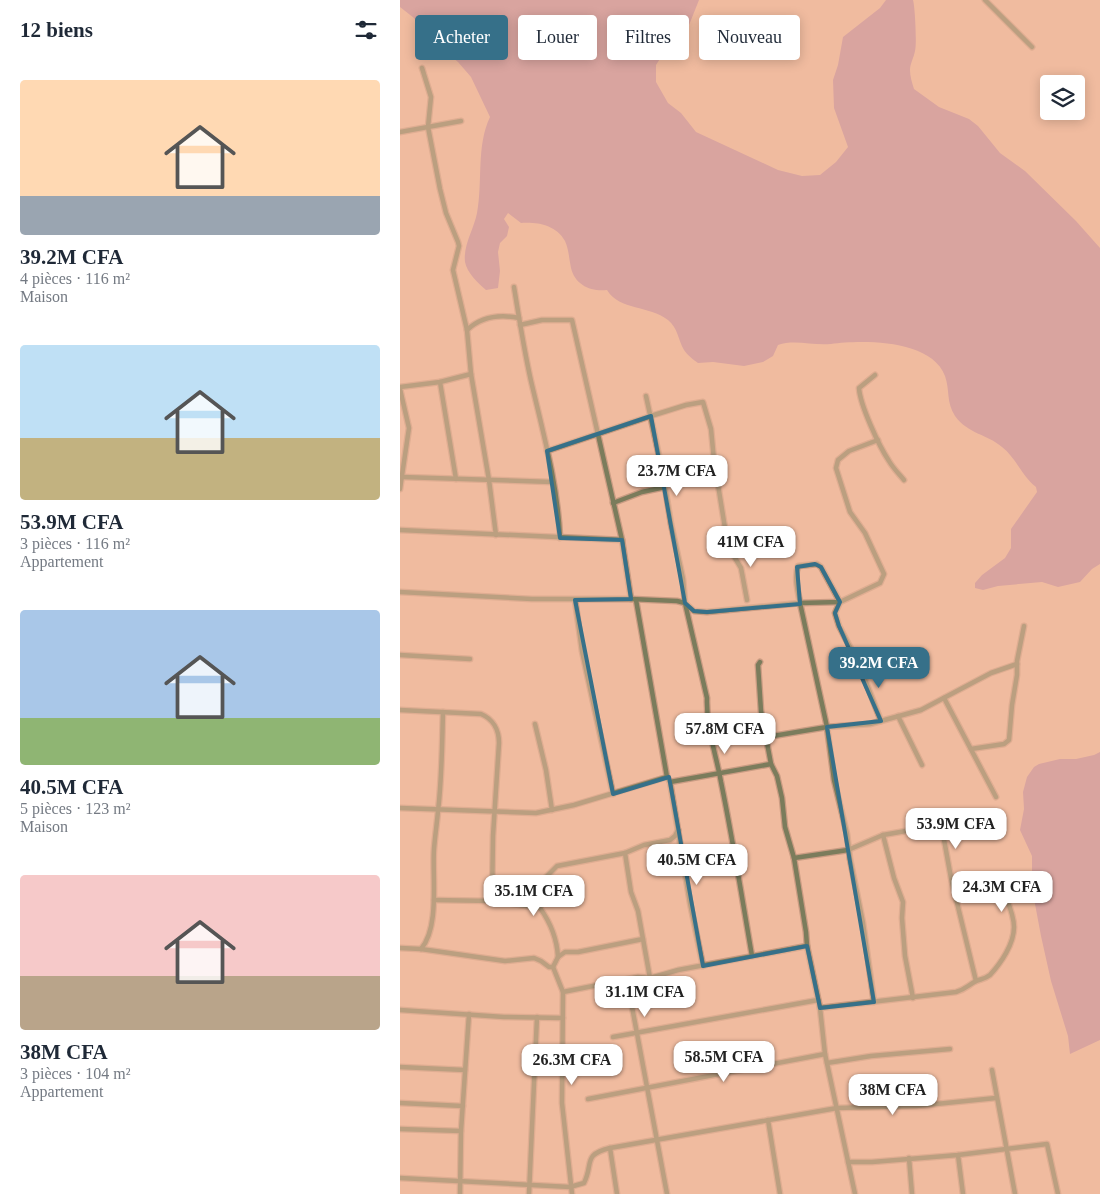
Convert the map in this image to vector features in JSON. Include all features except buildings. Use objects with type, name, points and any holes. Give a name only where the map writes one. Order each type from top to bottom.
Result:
[{"type":"street","points":[[985,0],[1032,47]]},
{"type":"street","points":[[422,68],[431,97],[428,127],[441,193],[446,214],[458,242],[453,270],[467,330],[471,374],[489,480],[496,535]]},
{"type":"street","points":[[400,132],[461,121]]},
{"type":"street","points":[[514,287],[520,325],[547,451],[560,538]]},
{"type":"street","points":[[467,330],[476,322],[482,320],[502,316],[519,318]]},
{"type":"street","points":[[520,325],[542,320],[572,320],[622,540],[678,830],[690,903],[704,966]]},
{"type":"street","points":[[400,489],[409,428],[400,388],[440,382],[471,374]]},
{"type":"street","points":[[875,375],[859,389],[862,402],[889,461],[904,480]]},
{"type":"street","points":[[440,382],[456,479]]},
{"type":"street","points":[[646,396],[683,579],[686,603],[707,698],[706,710],[752,956]]},
{"type":"street","points":[[547,451],[650,416],[686,405],[704,403],[711,429],[725,528],[732,553],[741,568],[747,600]]},
{"type":"street","points":[[400,592],[471,597],[633,600],[686,603],[694,611],[707,612],[840,602],[880,583],[884,574],[866,533],[850,512],[836,468],[838,460],[849,452],[878,440]]},
{"type":"street","points":[[402,477],[552,482]]},
{"type":"street","points":[[613,503],[642,492],[665,487]]},
{"type":"street","points":[[400,530],[622,540]]},
{"type":"street","points":[[840,602],[821,567],[815,564],[799,566],[797,568],[800,604],[827,727],[834,780],[847,834],[848,850],[863,923],[874,1002]]},
{"type":"street","points":[[575,600],[582,651],[614,794]]},
{"type":"street","points":[[840,602],[835,613],[839,626],[859,664],[881,721]]},
{"type":"street","points":[[971,749],[1004,744],[1009,740],[1012,705],[1018,675],[1017,664],[1024,626]]},
{"type":"street","points":[[400,655],[470,659]]},
{"type":"street","points":[[760,662],[758,666],[761,711],[767,737],[770,764],[777,776],[782,798],[785,827],[794,858],[807,946],[820,1008],[825,1054],[855,1194]]},
{"type":"street","points":[[767,737],[827,727],[870,724],[921,710],[990,673],[1017,664]]},
{"type":"street","points":[[944,698],[996,797]]},
{"type":"street","points":[[400,710],[482,714],[489,718],[497,729],[499,739],[492,901]]},
{"type":"street","points":[[421,949],[428,936],[434,900],[434,856],[443,712]]},
{"type":"street","points":[[898,716],[922,765]]},
{"type":"street","points":[[535,724],[546,770],[552,810]]},
{"type":"street","points":[[400,808],[529,814],[552,810],[668,780],[719,774],[770,764]]},
{"type":"street","points":[[794,858],[848,850],[883,835],[917,829],[940,831],[943,834],[951,878],[976,981]]},
{"type":"street","points":[[572,1194],[562,1103],[563,992],[553,967],[558,957],[558,944],[540,908],[546,876],[558,866],[625,853],[644,845],[670,840],[678,830]]},
{"type":"street","points":[[883,835],[894,878],[903,902],[902,918],[905,956],[913,998]]},
{"type":"street","points":[[625,853],[631,892],[638,910],[650,978]]},
{"type":"street","points":[[820,1008],[956,992],[990,975],[1000,963],[1012,940],[1014,923],[1006,897]]},
{"type":"street","points":[[434,900],[492,901],[540,908]]},
{"type":"street","points":[[558,957],[565,952],[578,952],[642,939]]},
{"type":"street","points":[[563,992],[638,977],[650,978],[807,946]]},
{"type":"street","points":[[400,948],[421,949],[505,961],[534,958],[549,967],[553,967]]},
{"type":"street","points":[[626,980],[667,1194]]},
{"type":"street","points":[[613,1037],[818,1000]]},
{"type":"street","points":[[400,1010],[504,1017],[563,1018]]},
{"type":"street","points":[[460,1194],[461,1131],[470,1014]]},
{"type":"street","points":[[529,1194],[538,1017]]},
{"type":"street","points":[[827,1063],[871,1056],[950,1049]]},
{"type":"street","points":[[588,1099],[825,1054]]},
{"type":"street","points":[[400,1067],[465,1070]]},
{"type":"street","points":[[992,1070],[1015,1194]]},
{"type":"street","points":[[400,1178],[570,1187],[584,1183],[590,1158],[598,1151],[610,1148],[837,1108],[916,1106],[996,1098]]},
{"type":"street","points":[[400,1103],[463,1106]]},
{"type":"street","points":[[768,1120],[780,1194]]},
{"type":"street","points":[[400,1129],[461,1131]]},
{"type":"street","points":[[848,1162],[872,1162],[958,1155],[1047,1144],[1058,1194]]},
{"type":"street","points":[[610,1148],[617,1194]]},
{"type":"street","points":[[958,1155],[963,1194]]},
{"type":"street","points":[[909,1158],[912,1194]]},
{"type":"highlighted area","points":[[651,416],[685,603],[694,611],[707,612],[800,604],[797,567],[815,564],[821,567],[840,602],[835,613],[839,626],[881,721],[827,727],[874,1002],[820,1008],[807,946],[703,966],[669,777],[613,794],[575,600],[631,599],[622,540],[560,538],[547,451]]},
{"type":"shaded area","points":[[400,0],[699,0],[689,25],[689,15],[607,15],[607,60],[659,60],[656,65],[656,82],[668,103],[681,113],[696,132],[778,170],[802,176],[820,175],[836,162],[848,147],[834,108],[833,80],[843,37],[880,8],[886,0],[913,0],[916,47],[910,70],[914,89],[939,107],[969,119],[978,126],[1000,153],[1025,171],[1076,221],[1100,248],[1100,564],[1092,569],[1080,582],[1058,587],[1042,582],[998,586],[983,590],[975,588],[975,583],[982,575],[1005,558],[1011,548],[1011,529],[1037,492],[1036,487],[1002,447],[966,427],[955,416],[950,406],[945,376],[937,364],[926,355],[911,349],[877,343],[784,343],[778,345],[773,356],[763,362],[744,366],[713,362],[698,363],[685,352],[678,334],[668,320],[652,312],[627,305],[613,297],[607,290],[595,290],[580,283],[573,274],[565,241],[557,231],[540,224],[521,223],[508,213],[504,219],[509,227],[507,236],[500,243],[498,252],[500,271],[498,288],[486,290],[470,274],[465,262],[465,256],[467,243],[477,213],[481,152],[490,117],[471,77],[456,60],[508,60],[508,15],[415,15],[415,19],[400,7]]},
{"type":"shaded area","points":[[1100,752],[1100,1040],[1070,1054],[1068,1036],[1051,981],[1041,936],[1032,888],[1032,856],[1020,830],[1024,809],[1023,792],[1027,777],[1034,767],[1039,764],[1060,759],[1076,759]]}]
